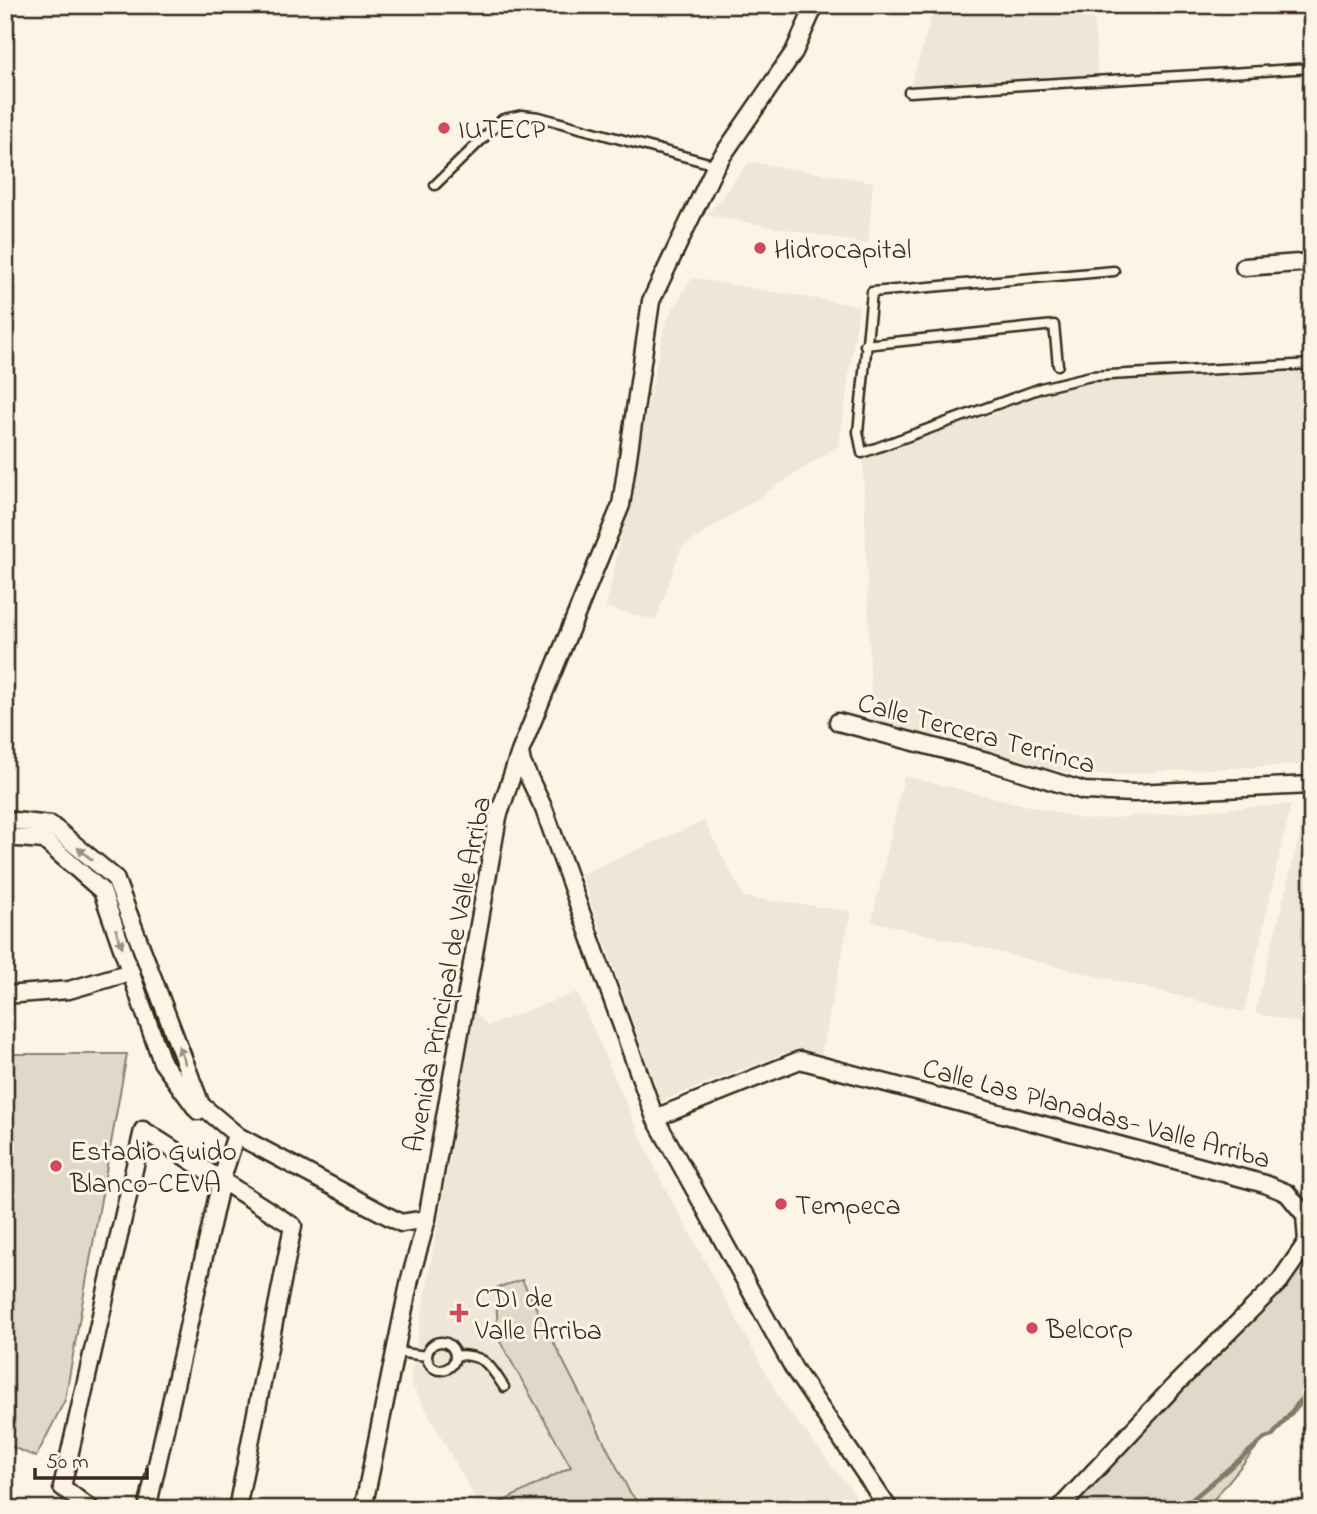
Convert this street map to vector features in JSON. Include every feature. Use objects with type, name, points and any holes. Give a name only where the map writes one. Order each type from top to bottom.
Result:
[{"type":"street","name":"Avenida Principal de Valle Arriba","points":[[363,1509],[410,1279],[425,1224],[498,817],[520,752],[621,505],[651,301],[716,165],[794,52],[815,5]]},
{"type":"street","points":[[1244,267],[1312,262]]},
{"type":"street","name":"Calle Tercera Terrinca","points":[[838,722],[987,761],[1084,791],[1134,793],[1312,785]]},
{"type":"street","points":[[520,752],[522,763],[544,808],[654,1118],[794,1369],[890,1509]]},
{"type":"street","points":[[5,820],[51,825],[115,878],[201,1105],[238,1136],[401,1223],[425,1224]]},
{"type":"street","points":[[5,837],[44,839],[102,891],[162,1062],[196,1109],[234,1141],[371,1217],[401,1230],[425,1224]]},
{"type":"street","points":[[5,995],[69,990],[131,971]]},
{"type":"street","name":"Calle Las Planadas- Valle Arriba","points":[[654,1118],[800,1060],[1238,1177],[1287,1193],[1305,1215],[1307,1242],[1280,1281],[1176,1384],[1059,1509]]},
{"type":"street","points":[[90,1509],[62,1487],[143,1130],[293,1226],[237,1509]]},
{"type":"street","points":[[147,1509],[221,1181],[234,1141]]},
{"type":"lane","points":[[909,92],[1312,68]]},
{"type":"lane","points":[[435,185],[503,119],[522,115],[540,117],[716,165]]},
{"type":"lane","points":[[1114,271],[872,292],[858,432],[862,453],[1041,388],[1091,376],[1312,364]]},
{"type":"lane","points":[[865,345],[1054,326],[1058,365]]},
{"type":"lane","points":[[440,1343],[450,1346],[455,1355],[452,1365],[444,1370],[430,1365],[427,1356],[431,1346],[440,1343]]},
{"type":"lane","points":[[395,1352],[427,1356]]},
{"type":"lane","points":[[455,1355],[470,1355],[482,1359],[491,1367],[504,1387]]},
{"type":"shaded area","points":[[935,5],[1093,5],[1098,81],[909,92]]},
{"type":"shaded area","points":[[749,162],[873,182],[868,244],[707,215]]},
{"type":"shaded area","points":[[692,278],[859,306],[839,445],[681,548],[656,620],[606,608],[665,323]]},
{"type":"shaded area","points":[[1312,371],[1312,764],[1093,775],[987,761],[872,728],[863,456],[1091,376]]},
{"type":"shaded area","points":[[904,776],[1088,820],[1291,804],[1244,1012],[872,921]]},
{"type":"shaded area","points":[[1308,801],[1312,801],[1312,1026],[1255,1013]]},
{"type":"shaded area","points":[[704,821],[744,897],[851,911],[821,1056],[785,1053],[661,1101],[581,874]]},
{"type":"shaded area","points":[[577,992],[658,1175],[781,1401],[866,1509],[642,1509],[629,1491],[511,1360],[571,1467],[488,1509],[481,1509],[410,1381],[451,1151],[467,1000],[487,1026]]},
{"type":"shaded area","name":"Estadio Guido Blanco-CEVA","points":[[5,1054],[127,1054],[65,1400],[36,1457],[5,1444]]},
{"type":"shaded area","points":[[1312,1211],[1312,1393],[1272,1436],[1264,1438],[1206,1509],[1059,1509],[1149,1400],[1280,1281],[1306,1242],[1305,1215]]},
{"type":"shaded area","points":[[522,1280],[629,1491],[643,1509],[488,1509],[571,1467],[498,1338],[496,1288]]},
{"type":"waterway","points":[[1185,1509],[1188,1503],[1265,1438],[1272,1436],[1312,1386]]},
{"type":"place","name":"IUTECP","points":[[444,128]]},
{"type":"place","name":"Hidrocapital","points":[[760,248]]},
{"type":"place","name":"Estadio Guido Blanco-CEVA","points":[[56,1166]]},
{"type":"place","name":"Tempeca","points":[[781,1204]]},
{"type":"place","name":"CDI de Valle Arriba","points":[[459,1313]]},
{"type":"place","name":"Belcorp","points":[[1032,1328]]}]
